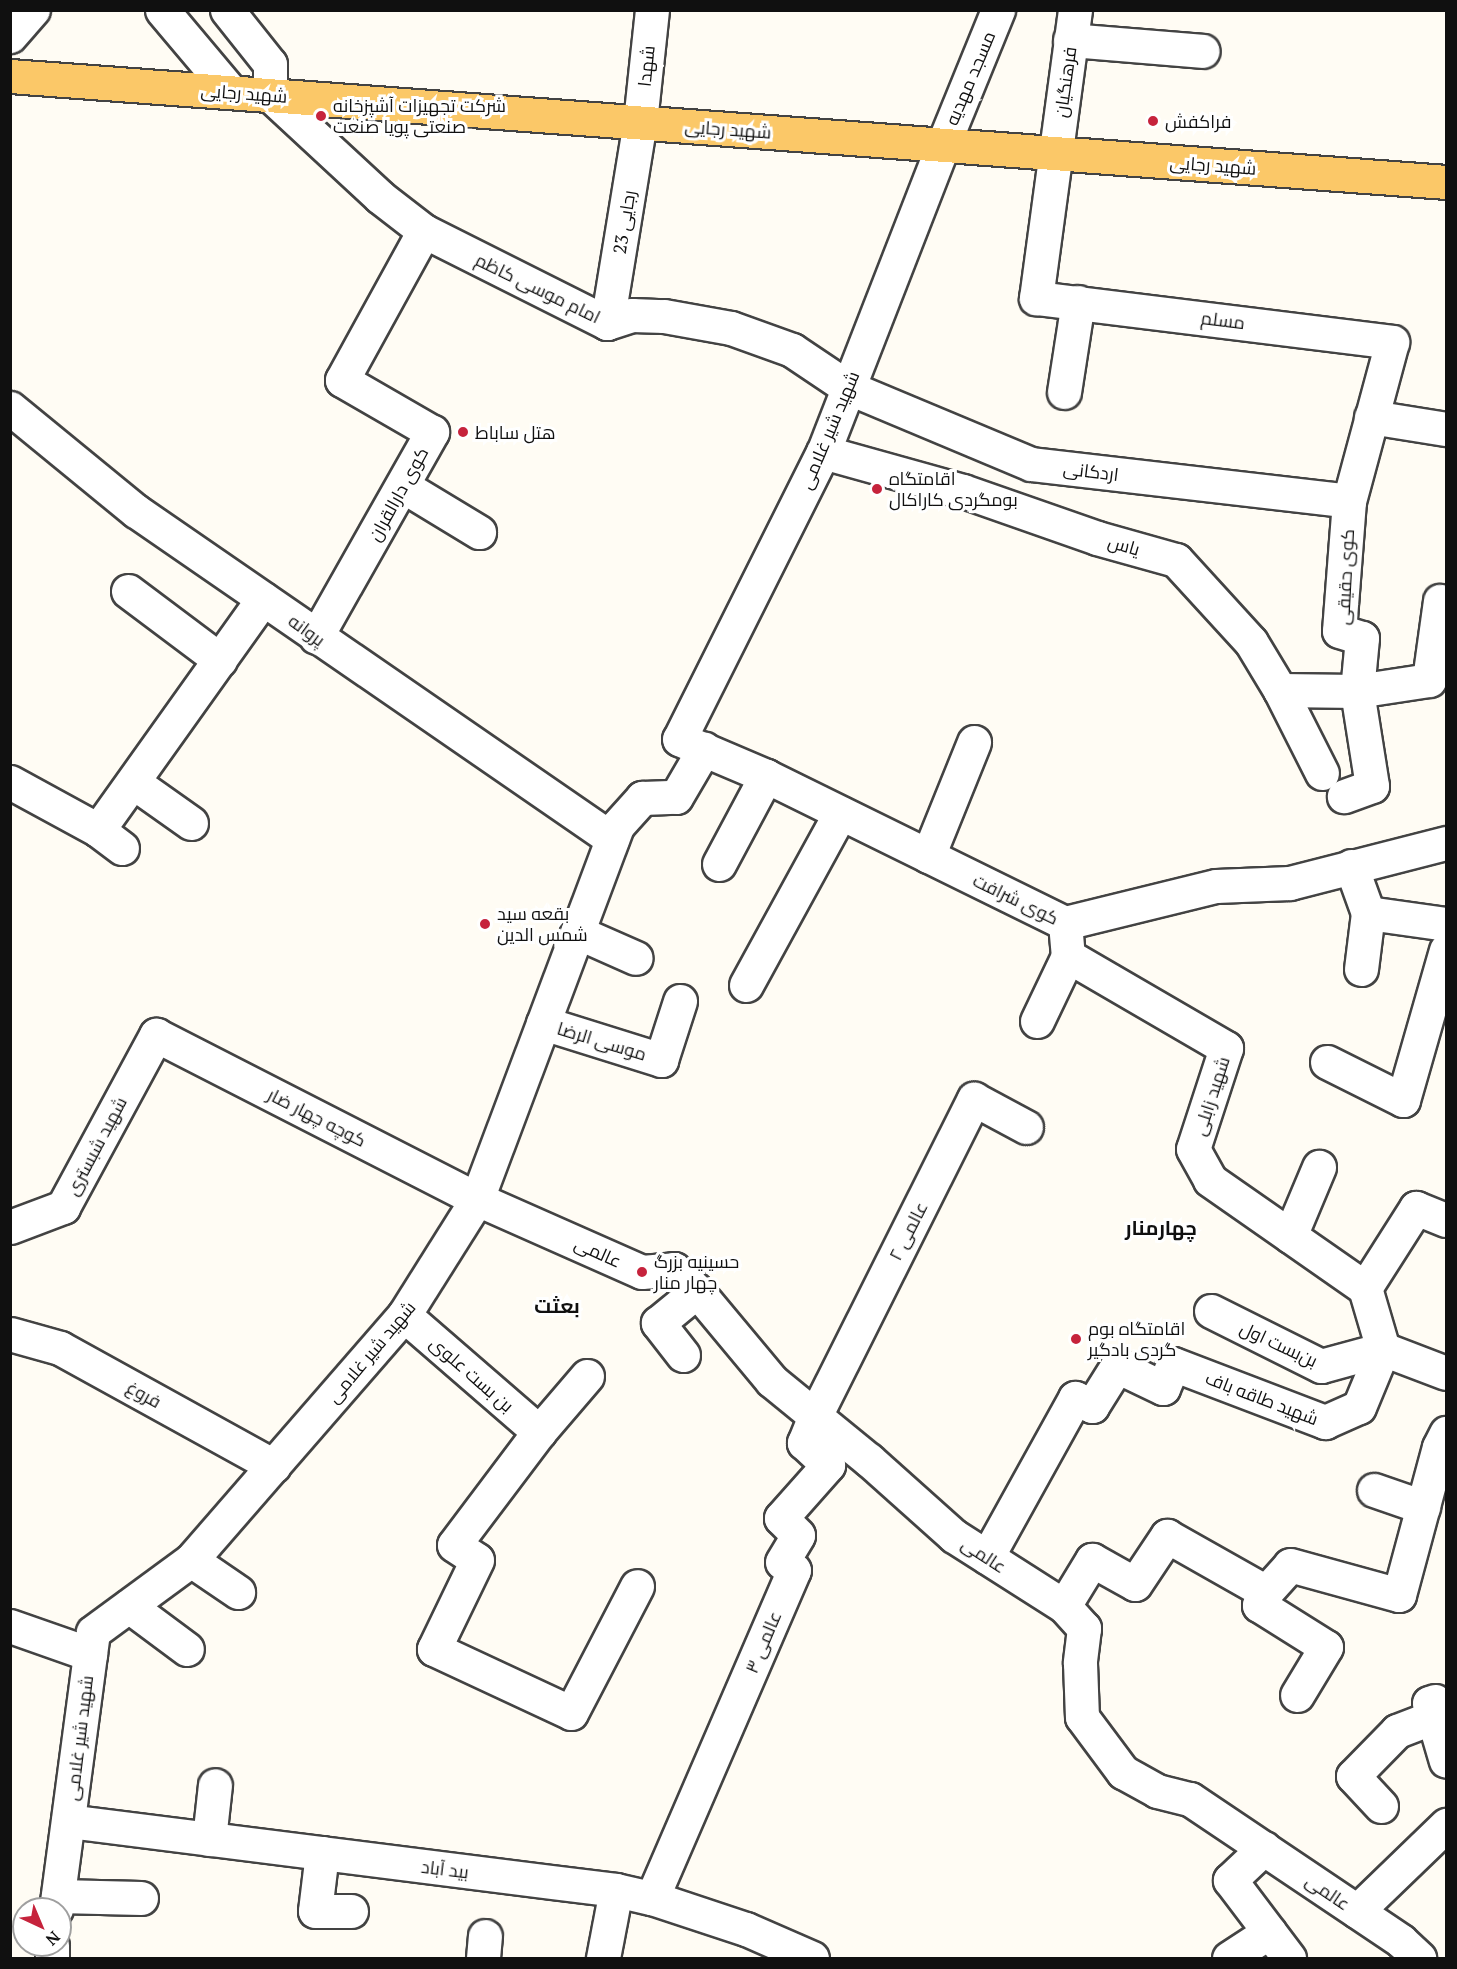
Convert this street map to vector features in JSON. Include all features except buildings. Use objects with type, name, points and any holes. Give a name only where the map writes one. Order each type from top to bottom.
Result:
[{"type":"main road","name":"شهید رجایی","points":[[10,76],[1446,182]]},
{"type":"street","points":[[10,36],[33,10]]},
{"type":"street","points":[[162,10],[231,92]]},
{"type":"street","points":[[228,10],[270,64],[270,95]]},
{"type":"street","name":"شهدا","points":[[640,122],[652,10]]},
{"type":"street","name":"مسجد مهدیه","points":[[943,145],[998,10]]},
{"type":"street","points":[[1073,25],[1203,51]]},
{"type":"street","name":"فرهنگیان","points":[[1055,153],[1073,25]]},
{"type":"street","name":"امام موسی کاظم","points":[[270,95],[380,197],[424,231],[607,322],[632,315],[664,316],[731,328],[792,350],[847,387]]},
{"type":"street","name":"رجایی 23","points":[[607,322],[640,122]]},
{"type":"street","name":"شهید شیر غلامی","points":[[58,1897],[93,1632],[191,1560],[404,1315],[477,1198],[617,826],[642,798],[676,797],[692,744],[823,452],[943,145]]},
{"type":"street","name":"مسلم","points":[[1055,153],[1036,298],[1392,342],[1349,501]]},
{"type":"street","name":"کوی دارالقران","points":[[316,637],[432,432],[342,380],[424,231]]},
{"type":"street","points":[[1064,392],[1078,302]]},
{"type":"street","name":"اردکانی","points":[[847,387],[1031,464],[1349,501]]},
{"type":"street","points":[[1371,417],[1446,429]]},
{"type":"street","name":"پروانه","points":[[15,420],[136,511],[612,839]]},
{"type":"street","name":"یاس","points":[[823,452],[963,491],[1097,538],[1176,560],[1251,642],[1333,785]]},
{"type":"street","points":[[403,486],[479,532]]},
{"type":"street","name":"کوی حقیقی","points":[[1333,785],[1372,786],[1357,691],[1362,638],[1339,631],[1349,501]]},
{"type":"street","points":[[128,591],[220,660]]},
{"type":"street","points":[[10,782],[110,839],[133,782],[263,599]]},
{"type":"street","points":[[1280,690],[1357,691],[1429,680],[1440,601]]},
{"type":"street","points":[[927,856],[974,742]]},
{"type":"street","name":"کوی شرافت","points":[[692,744],[766,776],[1065,923],[1216,886],[1290,883],[1446,843]]},
{"type":"street","points":[[719,864],[766,776]]},
{"type":"street","points":[[133,782],[191,823]]},
{"type":"street","points":[[746,985],[840,813]]},
{"type":"street","points":[[1351,866],[1368,913],[1361,969]]},
{"type":"street","points":[[1368,913],[1446,924]]},
{"type":"street","points":[[1037,1022],[1068,956],[1065,923]]},
{"type":"street","points":[[577,932],[636,958]]},
{"type":"street","points":[[1327,1062],[1402,1100],[1446,950]]},
{"type":"street","name":"شهید زابلی","points":[[1068,956],[1226,1048],[1193,1149],[1210,1180],[1365,1288]]},
{"type":"street","name":"موسی الرضا","points":[[543,1023],[661,1060],[680,1001]]},
{"type":"street","name":"کوچه چهار ضار","points":[[156,1035],[477,1198]]},
{"type":"street","name":"شهید شبستری","points":[[10,1227],[63,1207],[156,1035]]},
{"type":"street","name":"عالمی ۲","points":[[815,1416],[974,1099],[1026,1127]]},
{"type":"street","points":[[1290,1236],[1319,1167]]},
{"type":"street","name":"عالمی","points":[[477,1198],[642,1272],[674,1269],[697,1291],[772,1381],[954,1536],[1064,1606],[1084,1628],[1080,1663],[1082,1717],[1123,1772],[1157,1791],[1190,1799],[1401,1941],[1419,1959]]},
{"type":"street","points":[[1446,1220],[1416,1208],[1365,1288],[1383,1349],[1446,1373]]},
{"type":"street","points":[[683,1355],[658,1323],[697,1291]]},
{"type":"street","name":"بن‌بست اول","points":[[1211,1311],[1321,1366],[1383,1349]]},
{"type":"street","name":"بن بست علوی","points":[[404,1315],[539,1432]]},
{"type":"street","name":"فروغ","points":[[10,1334],[60,1348],[274,1466]]},
{"type":"street","name":"شهید طاقه باف","points":[[987,1557],[1075,1398],[1092,1406],[1117,1366],[1163,1388],[1173,1364],[1325,1422],[1359,1407],[1383,1349]]},
{"type":"street","points":[[587,1376],[539,1432],[454,1545],[477,1560],[434,1649],[571,1713],[637,1586]]},
{"type":"street","name":"عالمی ۳","points":[[652,1898],[794,1570],[782,1562],[798,1535],[781,1518],[828,1465],[804,1443],[815,1416]]},
{"type":"street","points":[[1297,1695],[1326,1647],[1259,1605],[1266,1592],[1290,1564],[1399,1595],[1439,1447],[1446,1433]]},
{"type":"street","points":[[1374,1490],[1423,1507]]},
{"type":"street","points":[[1064,1606],[1092,1560],[1135,1584],[1167,1536],[1266,1592]]},
{"type":"street","points":[[191,1560],[238,1592]]},
{"type":"street","points":[[129,1606],[187,1649]]},
{"type":"street","points":[[10,1626],[90,1654]]},
{"type":"street","points":[[1381,1806],[1353,1776],[1397,1731],[1440,1708],[1446,1761]]},
{"type":"street","points":[[209,1839],[215,1785]]},
{"type":"street","name":"بید آباد","points":[[68,1821],[616,1890],[652,1898],[746,1929],[812,1959]]},
{"type":"street","points":[[1357,1911],[1446,1825]]},
{"type":"street","points":[[1264,1848],[1230,1880],[1289,1959]]},
{"type":"street","points":[[322,1853],[315,1911],[351,1911]]},
{"type":"street","points":[[603,1959],[616,1890]]},
{"type":"street","points":[[72,1901],[141,1898]]},
{"type":"street","points":[[1229,1959],[1269,1932]]},
{"type":"place","name":"شرکت تجهیزات آشپزخانه صنعتی پویا صنعت","points":[[321,116]]},
{"type":"place","name":"فراکفش","points":[[1153,121]]},
{"type":"place","name":"هتل ساباط","points":[[463,432]]},
{"type":"place","name":"اقامتگاه بومگردی کاراکال","points":[[877,489]]},
{"type":"place","name":"بقعه سید شمس الدین","points":[[485,924]]},
{"type":"place","name":"حسینیه بزرگ چهار منار","points":[[642,1272]]},
{"type":"place","name":"اقامتگاه بوم گردی بادگیر","points":[[1076,1339]]},
{"type":"district","name":"چهارمنار","points":[[1161,1227]]},
{"type":"district","name":"بعثت","points":[[557,1305]]}]
